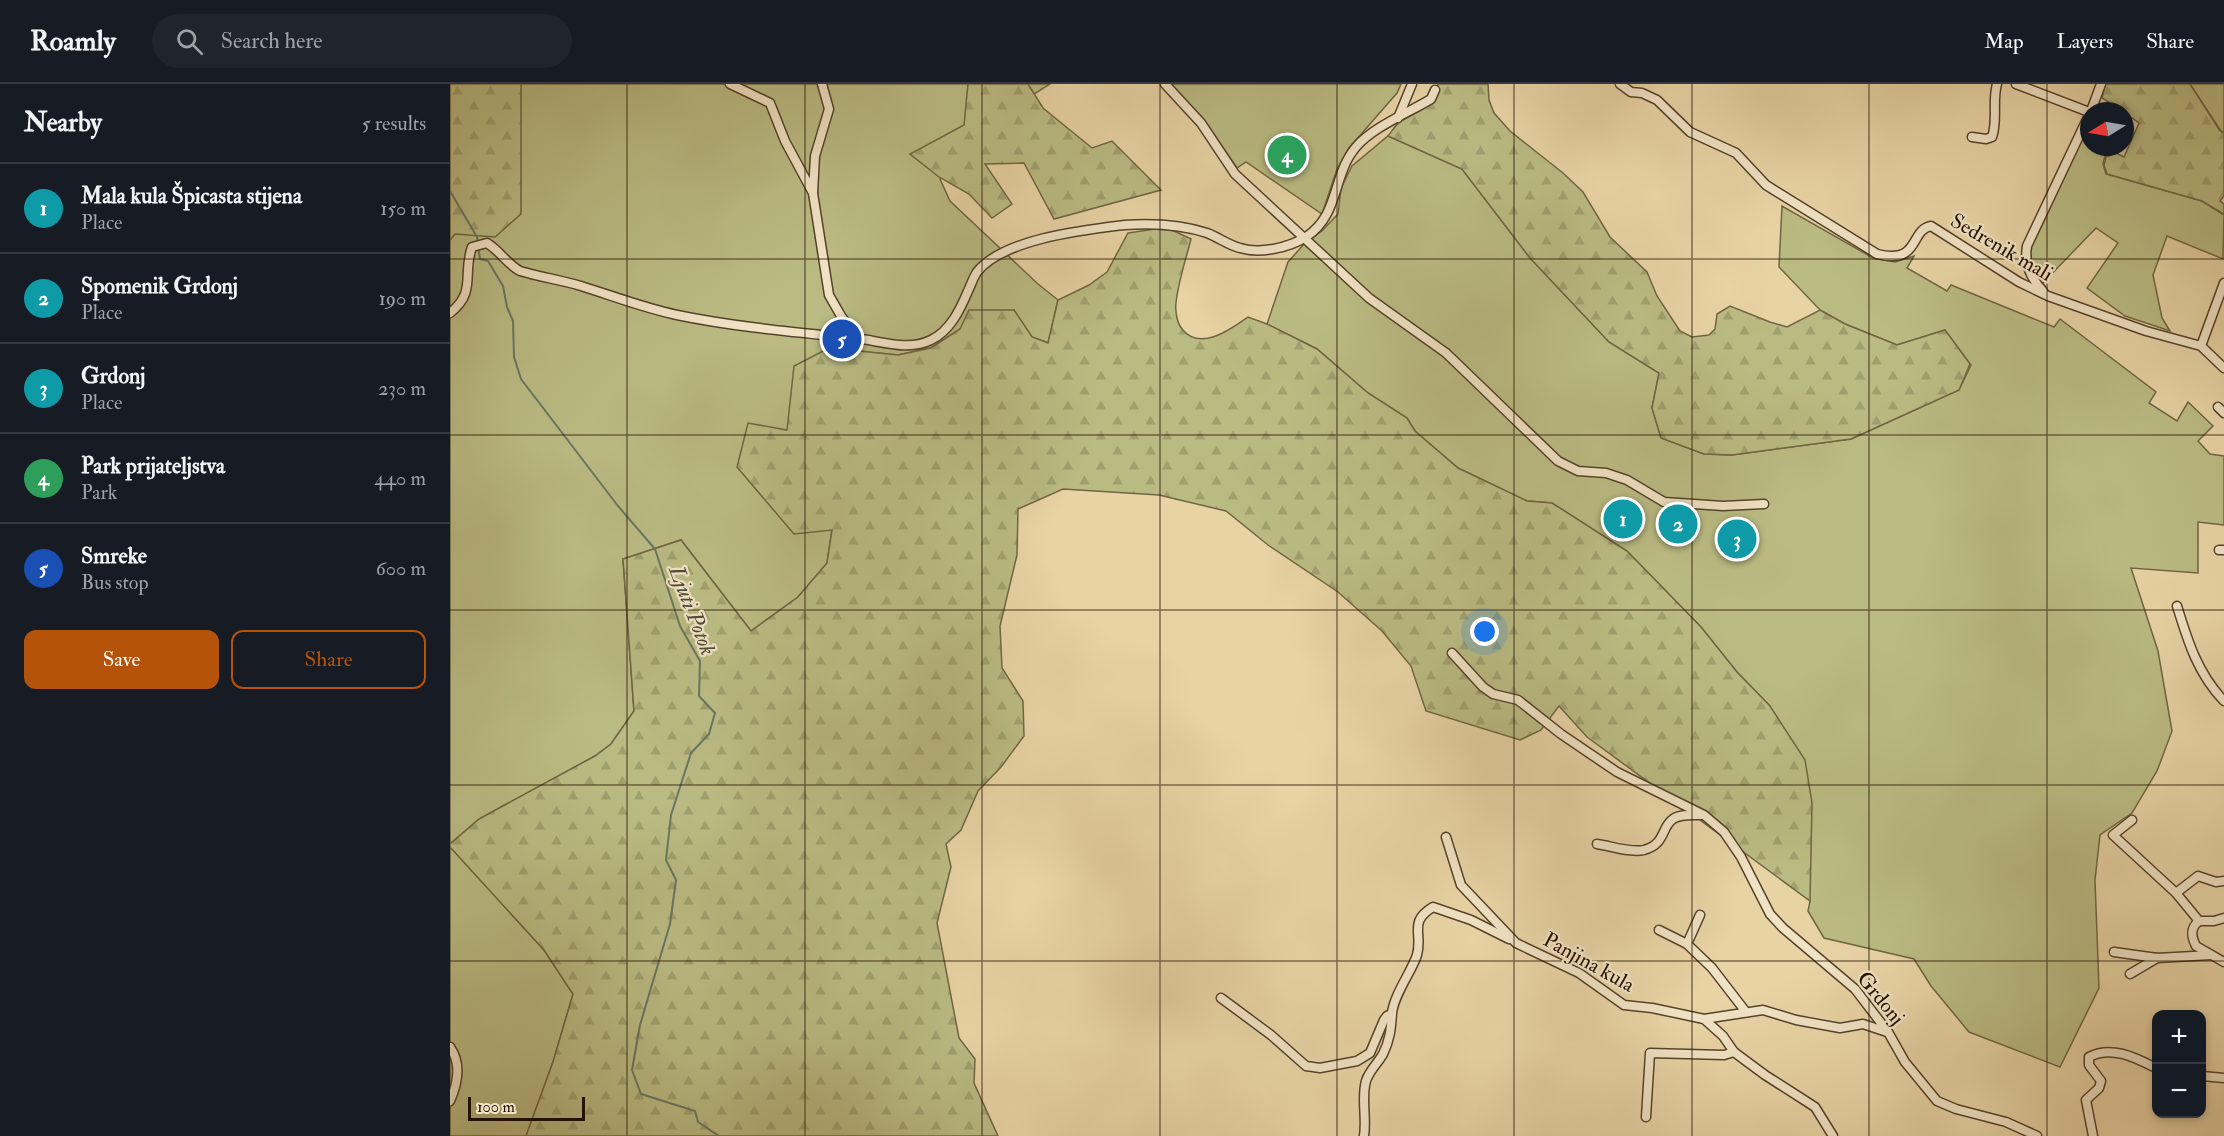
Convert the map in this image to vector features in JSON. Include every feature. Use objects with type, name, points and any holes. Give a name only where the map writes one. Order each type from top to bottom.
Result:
[{"type":"street","points":[[730,84],[770,103],[785,141],[813,194]]},
{"type":"street","points":[[822,84],[829,109],[815,156],[813,194],[829,295],[858,338]]},
{"type":"street","points":[[1165,84],[1201,123],[1235,174],[1369,297],[1446,353],[1524,429],[1568,467],[1578,471],[1606,473],[1627,480],[1664,502],[1723,506],[1764,504]]},
{"type":"street","points":[[1398,118],[1412,84]]},
{"type":"street","name":"Sedrenik mali","points":[[1620,84],[1631,92],[1642,93],[1657,100],[1690,132],[1736,153],[1766,185],[1870,250],[1889,257],[1901,255],[1911,250],[1923,230],[1931,226],[2019,282],[2048,296],[2146,331],[2201,346],[2224,368]]},
{"type":"street","points":[[1972,137],[1986,139],[1992,137],[1997,84]]},
{"type":"street","points":[[2016,84],[2080,109]]},
{"type":"street","points":[[2094,102],[2101,84]]},
{"type":"street","points":[[450,313],[458,307],[468,291],[470,255],[477,245],[487,243],[520,271],[579,286],[648,308],[724,323],[884,343],[913,345],[927,342],[941,335],[951,323],[964,302],[976,273],[994,257],[1023,243],[1092,230],[1162,223],[1209,234],[1241,249],[1264,250],[1304,238],[1327,216],[1347,159],[1357,145],[1431,99],[1435,90]]},
{"type":"street","points":[[2048,296],[2036,284],[2026,263],[2027,246],[2080,134]]},
{"type":"street","points":[[2201,346],[2224,283]]},
{"type":"street","points":[[2177,606],[2200,670],[2224,701]]},
{"type":"street","name":"Grdonj","points":[[1452,653],[1488,691],[1518,700],[1561,734],[1617,772],[1704,815],[1724,832],[1741,857],[1770,914],[1783,928],[1855,989],[1888,1032],[1905,1062],[1937,1101],[1956,1109],[2006,1122],[2037,1136]]},
{"type":"street","points":[[1597,844],[1645,850],[1657,843],[1674,818],[1704,815]]},
{"type":"street","points":[[2132,820],[2113,835],[2176,893],[2199,921]]},
{"type":"street","name":"Panjina kula","points":[[1446,837],[1461,885],[1516,943],[1579,972],[1624,1005],[1653,1008],[1704,1019]]},
{"type":"street","points":[[2176,893],[2198,876],[2216,882],[2224,881]]},
{"type":"street","points":[[1364,1136],[1365,1083],[1383,1054],[1391,1034],[1391,1014],[1417,954],[1418,920],[1424,912],[1433,907],[1471,920],[1516,943]]},
{"type":"street","points":[[1687,944],[1700,915]]},
{"type":"street","points":[[2224,918],[2199,921],[2194,925],[2192,933],[2196,946],[2224,962]]},
{"type":"street","points":[[1659,930],[1687,944],[1712,968],[1746,1012]]},
{"type":"street","points":[[2114,952],[2157,958],[2211,955]]},
{"type":"street","points":[[2130,974],[2157,958]]},
{"type":"street","points":[[1221,999],[1272,1035],[1306,1066],[1320,1068],[1357,1061],[1370,1053],[1384,1020],[1391,1014]]},
{"type":"street","points":[[1704,1019],[1763,1010],[1796,1020],[1840,1028],[1863,1024],[1888,1032]]},
{"type":"street","points":[[1704,1019],[1723,1036],[1734,1052],[1815,1107],[1833,1136]]},
{"type":"street","points":[[450,1047],[455,1054],[458,1070],[456,1088],[450,1101]]},
{"type":"street","points":[[1646,1117],[1650,1053],[1724,1055],[1734,1052]]},
{"type":"street","points":[[2093,1136],[2086,1100],[2099,1088],[2101,1081],[2089,1065],[2089,1057],[2103,1053],[2125,1054],[2152,1066]]},
{"type":"street","points":[[2206,1076],[2224,1078]]},
{"type":"green space","points":[[450,84],[1050,84],[988,123],[940,179],[950,201],[1058,300],[1048,343],[1032,337],[1014,310],[960,329],[931,348],[898,355],[829,348],[832,529],[827,563],[798,597],[751,631],[681,540],[623,559],[634,711],[611,744],[595,756],[479,819],[450,844]]},
{"type":"green space","points":[[450,84],[521,84],[521,214],[495,237],[455,234],[450,240]]},
{"type":"green space","points":[[968,84],[1028,84],[1043,108],[1092,148],[1112,141],[1161,190],[1054,219],[1024,163],[985,164],[1012,204],[992,218],[969,194],[939,177],[910,154],[964,125]]},
{"type":"green space","points":[[1171,84],[1401,84],[1397,93],[1349,148],[1337,169],[1322,214],[1246,162],[1237,168],[1205,121]]},
{"type":"green space","points":[[1438,84],[1488,84],[1489,100],[1494,113],[1510,131],[1583,192],[1610,237],[1647,272],[1657,296],[1680,331],[1692,337],[1709,335],[1715,329],[1717,314],[1730,306],[1787,327],[1820,310],[1845,324],[1897,345],[1945,330],[1970,364],[1959,390],[1851,439],[1732,455],[1704,454],[1661,438],[1652,408],[1659,373],[1609,342],[1530,258],[1462,169],[1388,136],[1399,122],[1429,104],[1436,93]]},
{"type":"green space","points":[[2105,84],[2190,84],[2220,131],[2224,133],[2224,196],[2220,201],[2224,204],[2224,214],[2202,201],[2107,174],[2104,165],[2106,157],[2134,156],[2134,134],[2139,123],[2134,119],[2134,102],[2108,102],[2102,98]]},
{"type":"green space","points":[[2190,84],[2224,84],[2224,132],[2221,131]]},
{"type":"green space","points":[[1388,136],[1462,169],[1530,258],[1609,342],[1659,373],[1652,408],[1661,438],[1704,454],[1732,455],[1851,439],[1959,390],[1971,365],[1945,330],[1897,345],[1845,324],[1820,310],[1779,267],[1782,206],[1873,258],[1895,262],[1914,256],[1907,268],[1947,291],[1951,285],[2054,327],[2060,319],[2156,392],[2149,403],[2177,421],[2188,402],[2213,426],[2198,441],[2210,454],[2224,456],[2224,525],[2198,522],[2198,573],[2131,568],[2158,651],[2172,731],[2157,771],[2132,813],[2100,835],[2095,880],[2099,988],[2060,1067],[1969,1032],[1931,986],[1914,959],[1824,938],[1808,911],[1810,901],[1770,706],[1737,672],[1701,627],[1627,551],[1552,503],[1527,501],[1458,468],[1415,431],[1407,418],[1368,393],[1317,349],[1267,324],[1288,262],[1305,243],[1322,231],[1338,214],[1341,188],[1352,166]]},
{"type":"green space","points":[[2080,143],[2080,156],[2105,156],[2103,164],[2106,174],[2202,201],[2224,215],[2223,259],[2167,236],[2153,275],[2162,318],[2170,331],[2125,316],[2087,288],[2118,243],[2096,228],[2040,286],[2031,268],[2030,245]]},
{"type":"green space","points":[[1155,229],[1172,230],[1191,239],[1180,279],[1176,306],[1179,324],[1189,336],[1198,339],[1215,336],[1248,317],[1267,324],[1317,349],[1368,393],[1407,418],[1415,431],[1458,468],[1527,501],[1552,503],[1627,551],[1701,627],[1737,672],[1770,706],[1805,760],[1812,803],[1810,901],[1587,737],[1559,706],[1541,730],[1520,740],[1426,711],[1411,666],[1382,631],[1338,592],[1268,545],[1226,511],[1159,495],[1063,489],[1018,509],[1017,555],[1000,626],[1002,668],[1023,701],[1024,736],[1001,767],[978,791],[961,830],[946,844],[951,867],[937,923],[959,1038],[975,1059],[974,1083],[998,1136],[526,1136],[553,1062],[573,994],[544,950],[450,847],[450,844],[479,819],[595,756],[611,744],[634,711],[623,559],[681,540],[751,631],[798,597],[827,563],[832,530],[794,534],[737,467],[748,423],[787,430],[794,366],[829,348],[898,355],[931,348],[960,329],[969,310],[1014,310],[1032,337],[1048,343],[1058,300],[1089,285],[1107,272],[1128,233]]},
{"type":"green space","points":[[450,847],[544,950],[573,994],[553,1062],[526,1136],[450,1136]]},
{"type":"waterway","name":"Ljuti Potok","points":[[450,191],[477,237],[480,259],[488,261],[503,286],[507,307],[513,321],[514,357],[521,379],[618,506],[655,549],[680,626],[700,661],[699,696],[715,713],[709,734],[691,753],[671,815],[666,860],[676,880],[670,924],[640,1025],[632,1070],[641,1094],[695,1111],[698,1122],[719,1136]]},
{"type":"place","name":"Park prijateljstva","points":[[1287,155]]},
{"type":"place","name":"Smreke","points":[[842,339]]},
{"type":"place","name":"Mala kula Špicasta stijena","points":[[1623,519]]},
{"type":"place","name":"Spomenik Grdonj","points":[[1678,524]]},
{"type":"place","name":"Grdonj","points":[[1737,539]]}]
